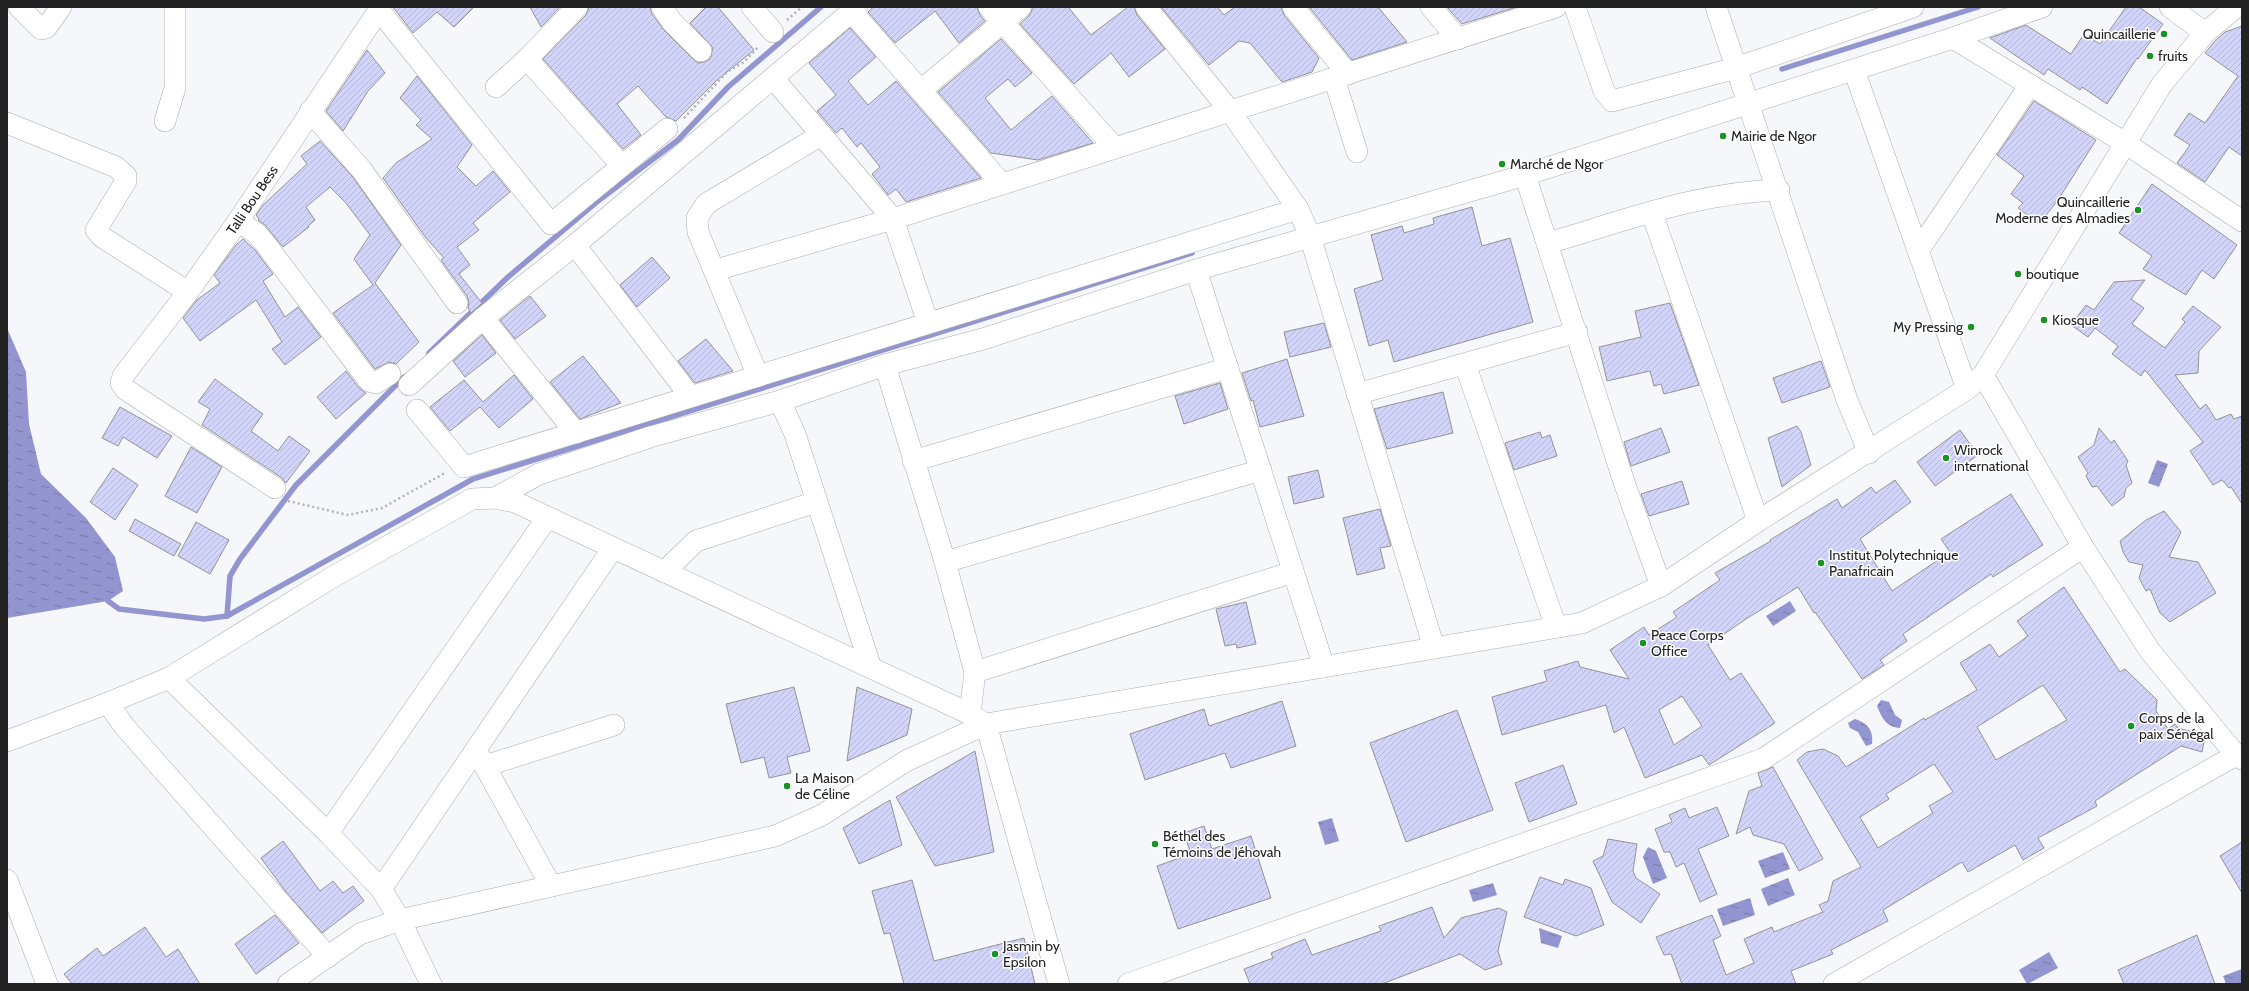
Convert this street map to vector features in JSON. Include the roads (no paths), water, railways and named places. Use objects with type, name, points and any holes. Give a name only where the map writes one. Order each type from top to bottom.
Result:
[{"type":"street","points":[[19,7],[42,30],[46,28],[61,7]]},
{"type":"street","points":[[165,121],[175,88],[175,7]]},
{"type":"street","points":[[496,87],[527,59],[577,7]]},
{"type":"street","points":[[662,7],[672,22],[700,51]]},
{"type":"street","points":[[752,7],[773,32]]},
{"type":"street","points":[[989,7],[1115,148]]},
{"type":"street","points":[[921,90],[1021,7]]},
{"type":"street","points":[[1146,7],[1230,111],[1298,209],[1310,236],[1434,648]]},
{"type":"street","points":[[1293,7],[1341,76],[1357,152]]},
{"type":"street","points":[[1431,7],[1458,39]]},
{"type":"street","points":[[716,270],[1002,184],[1556,7]]},
{"type":"street","points":[[1575,7],[1604,91],[1612,101],[1736,68],[1894,11],[1913,7]]},
{"type":"street","points":[[1716,7],[1736,68],[1750,103],[1847,400],[1869,452]]},
{"type":"street","points":[[495,498],[539,474],[650,437],[780,401],[885,365],[983,339],[1196,270],[1525,175],[1954,38],[2042,7]]},
{"type":"street","points":[[2170,7],[2205,33]]},
{"type":"street","points":[[288,984],[360,934],[400,920],[775,836],[822,815],[906,761],[978,719],[1324,668],[1582,623],[1661,586],[1758,521],[1967,389],[1983,375],[2162,84],[2205,33],[2236,7]]},
{"type":"street","points":[[380,9],[551,224],[667,129]]},
{"type":"street","name":"Talli Bou Bess","points":[[276,488],[125,389],[121,383],[123,376],[188,292],[238,222],[310,111],[380,9]]},
{"type":"street","points":[[409,385],[483,318],[575,245],[854,9],[1002,184]]},
{"type":"street","points":[[1954,38],[2125,143],[2242,220]]},
{"type":"street","points":[[527,59],[622,166]]},
{"type":"street","points":[[1854,70],[1967,389]]},
{"type":"street","points":[[773,78],[893,218],[928,323]]},
{"type":"street","points":[[1918,251],[2030,85]]},
{"type":"street","points":[[310,111],[361,169],[457,303]]},
{"type":"street","points":[[7,124],[116,167],[122,172],[126,176],[126,181],[96,230],[102,237],[188,292]]},
{"type":"street","points":[[758,376],[716,270],[698,232],[697,218],[706,204],[821,135]]},
{"type":"street","points":[[1525,175],[1577,332],[1624,482],[1661,586]]},
{"type":"street","points":[[1548,243],[1704,198],[1729,193],[1779,190]]},
{"type":"street","points":[[417,410],[464,467],[1298,209]]},
{"type":"street","points":[[1652,213],[1758,521]]},
{"type":"street","points":[[238,222],[256,233],[264,242],[369,380],[376,383],[390,374]]},
{"type":"street","points":[[575,245],[690,396]]},
{"type":"street","points":[[1196,270],[1324,668]]},
{"type":"street","points":[[483,318],[576,433]]},
{"type":"street","points":[[1357,394],[1577,332]]},
{"type":"street","points":[[1465,364],[1556,627]]},
{"type":"street","points":[[885,365],[913,461],[946,562],[975,672],[978,719],[1059,984]]},
{"type":"street","points":[[913,461],[1228,368]]},
{"type":"street","points":[[1834,984],[2239,757],[2150,650],[2083,548],[1983,375]]},
{"type":"street","points":[[780,401],[795,434],[871,668]]},
{"type":"street","points":[[946,562],[1261,470]]},
{"type":"street","points":[[7,741],[169,678],[331,578],[472,499],[495,498],[514,502],[978,719]]},
{"type":"street","points":[[664,572],[696,541],[816,502]]},
{"type":"street","points":[[328,833],[547,518]]},
{"type":"street","points":[[381,890],[480,758],[612,548]]},
{"type":"street","points":[[1128,984],[1763,759],[2083,548]]},
{"type":"street","points":[[975,672],[1293,572]]},
{"type":"street","points":[[169,678],[328,833],[381,890],[400,920],[431,984]]},
{"type":"street","points":[[108,703],[124,726],[328,956]]},
{"type":"street","points":[[480,758],[614,725]]},
{"type":"street","points":[[480,758],[551,886]]},
{"type":"street","points":[[7,880],[12,908],[47,984]]},
{"type":"water","points":[[7,328],[26,372],[29,424],[41,474],[86,518],[115,557],[123,591],[108,601],[7,618]]},
{"type":"water","points":[[2157,460],[2168,464],[2159,487],[2148,483]]},
{"type":"water","points":[[1790,601],[1796,611],[1773,626],[1766,616]]},
{"type":"water","points":[[1881,700],[1889,702],[1895,715],[1902,720],[1900,728],[1891,726],[1885,721],[1877,706]]},
{"type":"water","points":[[1855,719],[1869,728],[1872,735],[1872,744],[1866,746],[1858,732],[1850,728],[1848,723]]},
{"type":"water","points":[[1332,818],[1339,841],[1325,845],[1318,822]]},
{"type":"water","points":[[1648,847],[1656,851],[1667,878],[1653,884],[1643,857]]},
{"type":"water","points":[[1783,852],[1790,869],[1765,878],[1758,861]]},
{"type":"water","points":[[1788,878],[1795,895],[1768,906],[1761,889]]},
{"type":"water","points":[[1493,883],[1497,895],[1473,902],[1469,890]]},
{"type":"water","points":[[1750,898],[1755,915],[1723,926],[1717,909]]},
{"type":"water","points":[[1539,928],[1562,936],[1558,948],[1541,943]]},
{"type":"water","points":[[2049,952],[2058,968],[2027,984],[2019,970]]},
{"type":"water","points":[[2242,969],[2242,983],[2226,984],[2223,976]]},
{"type":"waterway","points":[[429,353],[508,277],[598,201],[678,140],[728,87],[821,7]]},
{"type":"waterway","points":[[1782,69],[1978,7]]},
{"type":"waterway","points":[[108,601],[119,609],[204,619],[227,616],[473,479],[1192,253]]},
{"type":"waterway","points":[[227,616],[230,576],[240,559],[296,485],[404,377]]},
{"type":"place","name":"Quincaillerie","points":[[2164,34]]},
{"type":"place","name":"fruits","points":[[2150,56]]},
{"type":"place","name":"Mairie de Ngor","points":[[1723,136]]},
{"type":"place","name":"Marché de Ngor","points":[[1502,164]]},
{"type":"place","name":"Quincaillerie Moderne des Almadies","points":[[2138,210]]},
{"type":"place","name":"boutique","points":[[2018,274]]},
{"type":"place","name":"Kiosque","points":[[2044,320]]},
{"type":"place","name":"My Pressing","points":[[1971,327]]},
{"type":"place","name":"Winrock international","points":[[1946,458]]},
{"type":"place","name":"Institut Polytechnique Panafricain","points":[[1821,563]]},
{"type":"place","name":"Peace Corps Office","points":[[1643,643]]},
{"type":"place","name":"Corps de la paix Sénégal","points":[[2131,726]]},
{"type":"place","name":"La Maison de Céline","points":[[787,786]]},
{"type":"place","name":"Béthel des Témoins de Jéhovah","points":[[1155,844]]},
{"type":"place","name":"Jasmin by Epsilon","points":[[995,954]]}]
